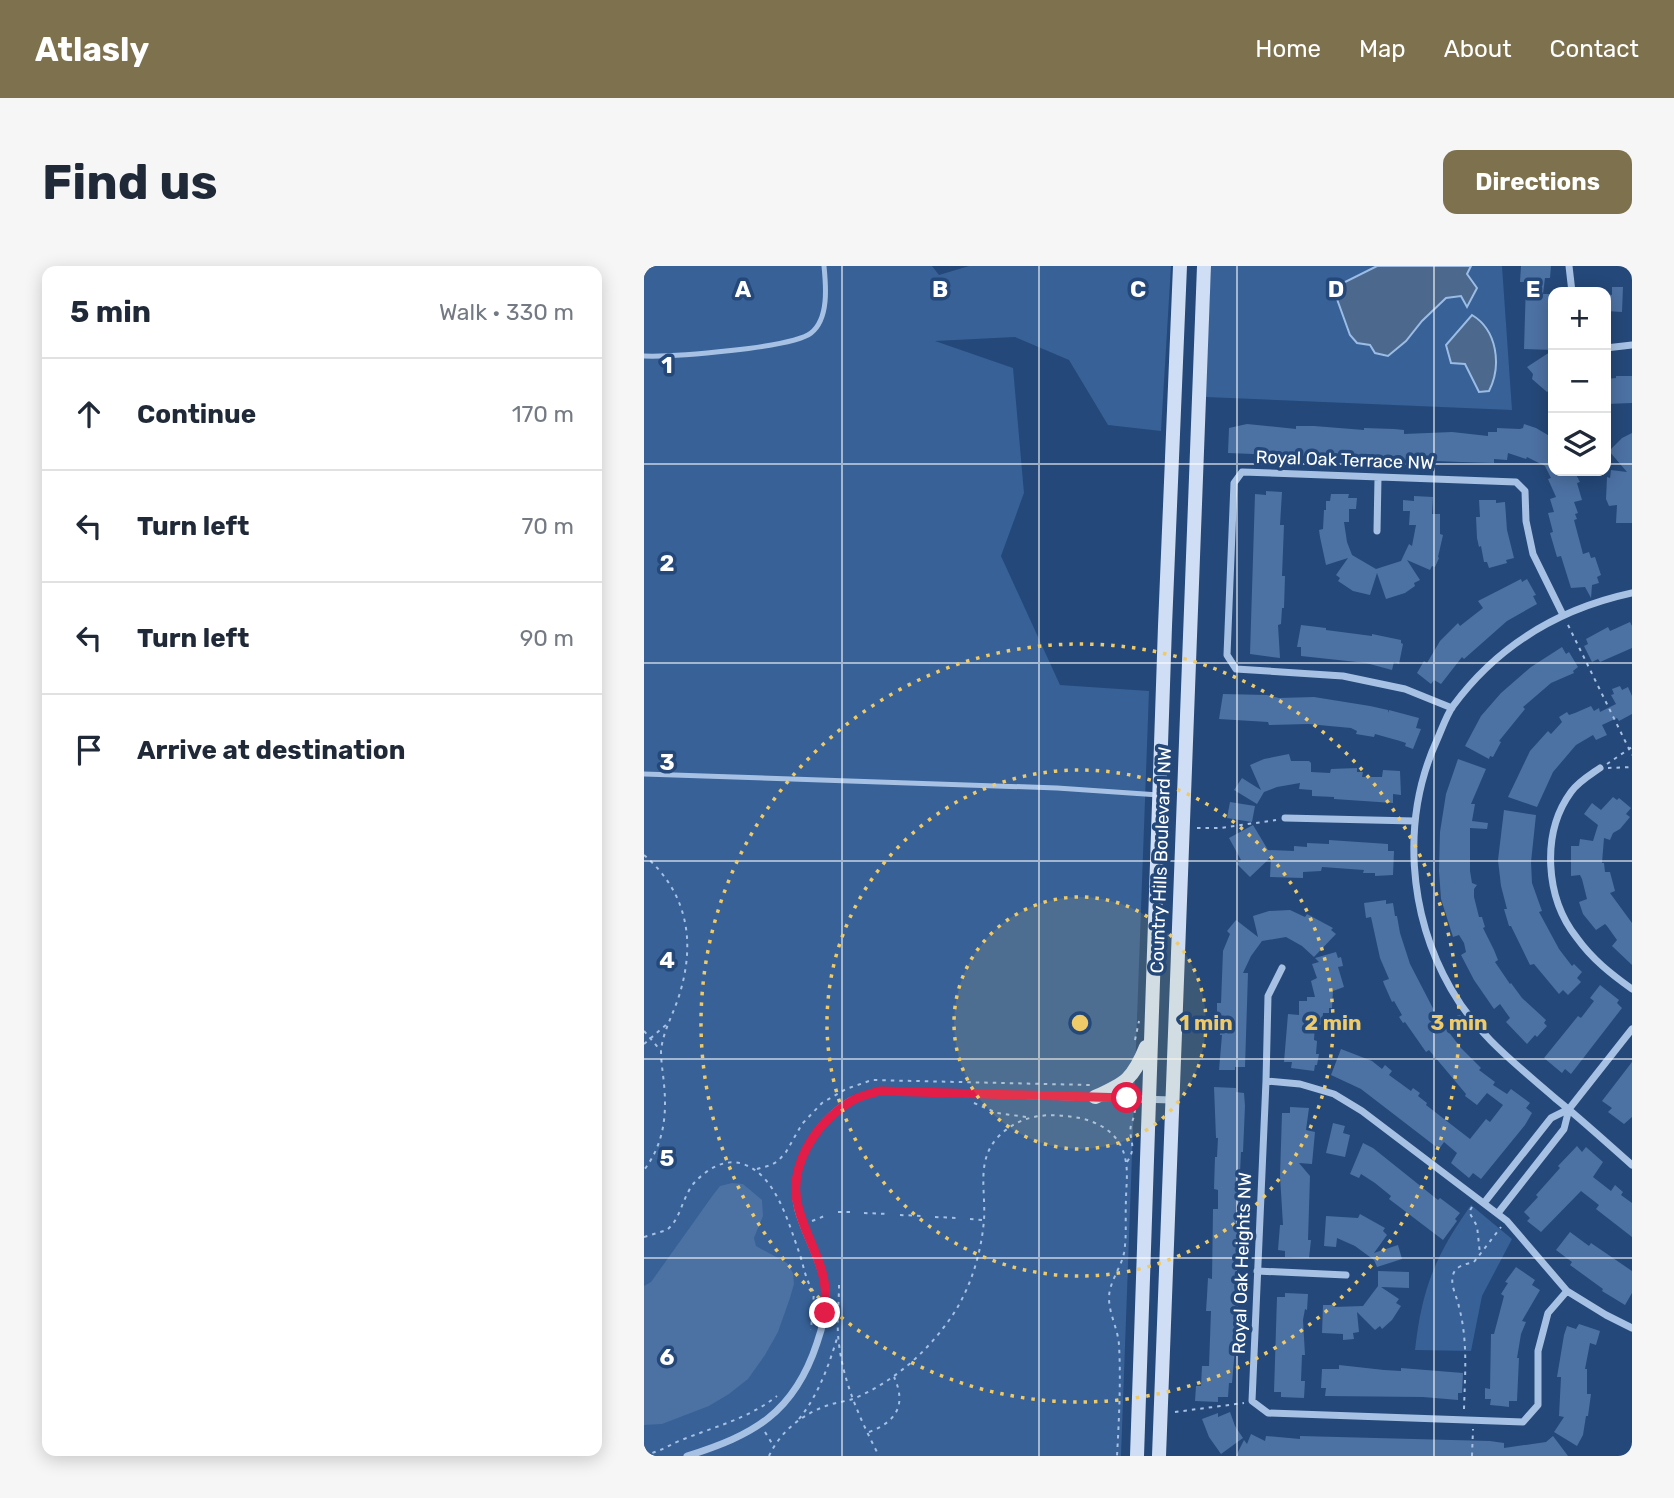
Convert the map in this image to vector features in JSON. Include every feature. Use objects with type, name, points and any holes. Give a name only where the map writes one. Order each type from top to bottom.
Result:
[{"type":"main road","name":"Country Hills Boulevard NW","points":[[1137,1456],[1150,1035],[1180,266]]},
{"type":"main road","name":"Country Hills Boulevard NW","points":[[1159,1456],[1204,266]]},
{"type":"main road","points":[[1095,1097],[1125,1084],[1139,1064],[1150,1035]]},
{"type":"street","points":[[1569,266],[1571,287]]},
{"type":"street","points":[[1611,347],[1632,345]]},
{"type":"street","name":"Royal Oak Terrace NW","points":[[1452,708],[1405,689],[1343,676],[1236,669],[1227,655],[1234,483],[1242,472],[1516,482],[1525,491],[1526,521],[1534,554],[1563,615]]},
{"type":"street","points":[[1377,531],[1378,478]]},
{"type":"street","points":[[1632,593],[1597,601],[1563,615],[1519,641],[1489,666],[1452,708],[1428,760],[1414,821],[1414,870],[1421,913],[1432,951],[1451,990],[1475,1027],[1502,1055],[1632,1165]]},
{"type":"street","points":[[1600,768],[1572,789],[1561,807],[1552,830],[1550,865],[1558,903],[1575,937],[1606,970],[1632,989]]},
{"type":"street","points":[[1285,818],[1414,821]]},
{"type":"street","name":"Royal Oak Heights NW","points":[[1252,1401],[1268,996],[1282,968]]},
{"type":"street","points":[[1498,1213],[1564,1129],[1569,1109],[1632,1029]]},
{"type":"street","points":[[1266,1081],[1300,1084],[1334,1094],[1362,1111],[1498,1213],[1567,1290],[1632,1328]]},
{"type":"street","points":[[687,1456],[731,1441],[768,1419],[789,1400],[811,1363],[825,1313],[825,1286],[798,1208],[796,1181],[803,1155],[815,1132],[831,1115],[852,1100],[880,1091],[1172,1100]]},
{"type":"street","points":[[1481,1201],[1551,1118],[1569,1109]]},
{"type":"street","points":[[1257,1271],[1346,1275]]},
{"type":"street","points":[[1252,1401],[1268,1413],[1523,1422],[1538,1405],[1538,1351],[1548,1313],[1567,1290]]},
{"type":"lane","points":[[644,356],[688,355],[783,342],[810,334],[817,327],[825,298],[824,266]]},
{"type":"lane","points":[[644,774],[1056,788],[1159,795]]},
{"type":"path","points":[[1563,615],[1632,755]]},
{"type":"path","points":[[1600,768],[1630,748]]},
{"type":"path","points":[[1600,768],[1632,767]]},
{"type":"path","points":[[1197,828],[1221,828],[1285,818]]},
{"type":"path","points":[[644,855],[672,887],[688,926],[687,968],[680,995],[667,1024],[661,1052],[663,1130],[656,1151],[644,1170]]},
{"type":"path","points":[[644,1044],[667,1024]]},
{"type":"path","points":[[644,1031],[661,1052]]},
{"type":"path","points":[[954,1093],[997,1113],[1028,1117],[1064,1115],[1097,1122],[1108,1129],[1122,1146],[1126,1163],[1124,1254],[1109,1300],[1119,1345],[1117,1456]]},
{"type":"path","points":[[799,1419],[824,1406],[852,1399],[893,1377],[936,1338],[961,1302],[977,1261],[984,1220],[985,1161],[999,1136],[1028,1117]]},
{"type":"path","points":[[1126,1163],[1133,1151],[1131,1126],[1135,1120]]},
{"type":"path","points":[[644,1237],[667,1230],[693,1184],[714,1168],[734,1162],[757,1169],[779,1201],[808,1284],[814,1292],[809,1339]]},
{"type":"path","points":[[1480,1255],[1477,1226],[1469,1212],[1481,1201]]},
{"type":"path","points":[[838,1212],[853,1212]]},
{"type":"path","points":[[864,1213],[888,1214]]},
{"type":"path","points":[[811,1222],[827,1215]]},
{"type":"path","points":[[900,1215],[923,1216]]},
{"type":"path","points":[[934,1217],[958,1218]]},
{"type":"path","points":[[970,1219],[984,1220]]},
{"type":"path","points":[[1464,1421],[1465,1334],[1452,1288],[1452,1278],[1454,1271],[1461,1265],[1474,1262],[1507,1221]]},
{"type":"path","points":[[839,1285],[838,1335],[845,1380],[879,1456]]},
{"type":"path","points":[[769,1456],[810,1404],[838,1335]]},
{"type":"path","points":[[868,1432],[882,1427],[898,1410],[899,1388],[893,1377]]},
{"type":"path","points":[[644,1455],[663,1451],[677,1442],[752,1414],[781,1393]]},
{"type":"path","points":[[1175,1412],[1252,1401]]},
{"type":"path","points":[[1472,1456],[1473,1421]]},
{"type":"shaded area","points":[[644,266],[932,266],[939,275],[969,266],[1171,266],[1161,431],[1108,425],[1069,360],[1015,337],[935,341],[1013,368],[1024,493],[1001,556],[1060,685],[1149,691],[1121,1456],[644,1456]]},
{"type":"shaded area","points":[[1211,266],[1502,266],[1512,410],[1205,397]]},
{"type":"shaded area","points":[[1377,266],[1471,266],[1467,274],[1477,288],[1467,307],[1461,296],[1446,298],[1406,341],[1388,356],[1375,353],[1370,345],[1357,343],[1350,335],[1333,288]]},
{"type":"shaded area","points":[[1472,315],[1487,330],[1495,349],[1495,370],[1489,391],[1479,392],[1465,364],[1451,363],[1446,345]]},
{"type":"shaded area","points":[[1471,1205],[1512,1239],[1482,1296],[1471,1351],[1415,1350],[1422,1308],[1432,1273],[1448,1240]]},
{"type":"building","points":[[1521,266],[1551,266],[1550,278],[1545,278],[1543,294],[1548,294],[1548,350],[1524,349],[1526,282],[1520,282]]},
{"type":"building","points":[[1612,287],[1623,287],[1622,312],[1611,311]]},
{"type":"building","points":[[1548,353],[1548,391],[1532,379],[1533,374],[1527,367]]},
{"type":"building","points":[[1632,376],[1632,403],[1611,404],[1611,378]]},
{"type":"building","points":[[1247,424],[1296,429],[1296,426],[1314,426],[1364,430],[1394,429],[1404,430],[1404,434],[1452,432],[1488,436],[1488,432],[1497,432],[1497,428],[1520,429],[1524,424],[1548,435],[1548,472],[1545,466],[1527,457],[1526,459],[1508,453],[1507,460],[1494,459],[1494,463],[1228,453],[1229,428]]},
{"type":"building","points":[[1632,433],[1632,523],[1616,523],[1617,505],[1609,506],[1606,499],[1607,477],[1610,478],[1611,470],[1627,472],[1611,453],[1611,449]]},
{"type":"building","points":[[1550,476],[1577,476],[1580,482],[1577,483],[1582,500],[1574,502],[1578,513],[1575,514],[1577,519],[1574,520],[1583,554],[1589,552],[1591,558],[1595,557],[1601,575],[1597,577],[1599,583],[1592,585],[1591,598],[1585,587],[1571,588],[1561,556],[1557,557],[1548,513],[1554,512],[1550,499],[1556,497],[1548,479]]},
{"type":"building","points":[[1266,491],[1282,492],[1280,525],[1284,525],[1282,576],[1285,576],[1284,608],[1281,624],[1278,625],[1280,658],[1250,654],[1255,494],[1266,495]]},
{"type":"building","points":[[1331,494],[1349,494],[1348,498],[1357,498],[1356,509],[1349,509],[1349,522],[1344,522],[1347,542],[1352,555],[1376,569],[1401,561],[1409,544],[1412,546],[1416,525],[1409,525],[1410,511],[1403,511],[1403,500],[1414,501],[1414,496],[1433,497],[1432,514],[1440,514],[1440,534],[1443,535],[1435,567],[1432,566],[1430,570],[1407,560],[1420,580],[1405,593],[1386,599],[1377,573],[1370,595],[1353,591],[1338,581],[1340,578],[1336,575],[1348,558],[1326,565],[1319,530],[1323,529],[1326,501],[1330,501]]},
{"type":"building","points":[[1479,500],[1505,502],[1507,530],[1514,558],[1506,560],[1507,563],[1489,568],[1487,562],[1484,562],[1477,538],[1476,517],[1480,517]]},
{"type":"building","points":[[1521,579],[1522,582],[1527,579],[1536,595],[1533,596],[1537,604],[1507,621],[1464,659],[1462,657],[1441,684],[1434,680],[1431,684],[1417,673],[1424,661],[1427,663],[1440,641],[1458,623],[1460,626],[1483,608],[1478,601]]},
{"type":"building","points":[[1630,622],[1632,648],[1600,662],[1598,659],[1592,662],[1584,646],[1588,644],[1586,639],[1608,627],[1610,631]]},
{"type":"building","points":[[1301,625],[1401,640],[1403,644],[1399,664],[1394,662],[1392,670],[1366,663],[1301,656],[1301,647],[1297,647]]},
{"type":"building","points":[[1562,647],[1566,654],[1569,652],[1578,667],[1574,673],[1551,683],[1523,707],[1525,709],[1499,741],[1501,742],[1493,757],[1490,756],[1489,759],[1465,746],[1481,716],[1501,693],[1531,667]]},
{"type":"building","points":[[1620,686],[1622,690],[1628,687],[1632,696],[1632,714],[1602,725],[1607,735],[1596,740],[1593,735],[1576,745],[1553,772],[1537,807],[1508,797],[1530,751],[1548,731],[1551,734],[1562,722],[1559,717],[1567,712],[1569,715],[1591,706],[1594,711],[1599,708],[1600,712],[1616,704],[1611,695],[1614,694],[1612,689]]},
{"type":"building","points":[[1223,694],[1267,695],[1279,698],[1314,697],[1370,706],[1388,710],[1388,713],[1389,710],[1419,718],[1416,728],[1421,729],[1413,749],[1405,746],[1406,743],[1375,734],[1374,737],[1356,734],[1357,731],[1351,728],[1308,724],[1269,725],[1268,722],[1219,719]]},
{"type":"building","points":[[1289,754],[1291,761],[1309,761],[1311,772],[1330,773],[1331,769],[1357,768],[1357,772],[1363,772],[1362,777],[1382,777],[1383,770],[1400,771],[1401,795],[1393,794],[1393,803],[1334,799],[1312,796],[1312,790],[1299,789],[1300,783],[1264,792],[1257,804],[1234,790],[1242,778],[1261,790],[1250,765]]},
{"type":"building","points":[[1458,759],[1486,769],[1471,804],[1475,804],[1472,821],[1488,823],[1487,829],[1470,828],[1470,871],[1472,883],[1477,885],[1474,897],[1479,917],[1482,917],[1483,928],[1498,960],[1495,962],[1522,998],[1546,1020],[1544,1023],[1547,1026],[1527,1044],[1506,1022],[1510,1018],[1500,1004],[1494,1009],[1474,980],[1461,955],[1466,952],[1464,943],[1459,935],[1453,937],[1441,899],[1440,832],[1446,794]]},
{"type":"building","points":[[1613,797],[1617,800],[1619,798],[1631,808],[1626,814],[1630,817],[1613,833],[1610,840],[1604,838],[1602,863],[1605,872],[1610,872],[1615,891],[1610,893],[1632,923],[1632,965],[1612,946],[1617,940],[1607,926],[1605,924],[1596,930],[1583,914],[1579,902],[1587,899],[1582,879],[1580,875],[1571,876],[1571,846],[1579,846],[1580,839],[1593,841],[1598,825],[1584,814],[1592,803],[1601,810]]},
{"type":"building","points":[[1230,802],[1255,806],[1252,822],[1227,818]]},
{"type":"building","points":[[1504,810],[1536,815],[1531,862],[1532,883],[1542,911],[1539,912],[1559,949],[1572,966],[1574,964],[1582,972],[1577,978],[1581,982],[1568,995],[1563,990],[1559,994],[1534,964],[1530,965],[1509,926],[1504,909],[1507,909],[1498,860]]},
{"type":"building","points":[[1253,825],[1268,850],[1294,851],[1294,846],[1307,847],[1307,843],[1329,844],[1329,840],[1388,844],[1388,851],[1394,851],[1393,875],[1375,876],[1375,873],[1363,873],[1364,870],[1322,867],[1321,871],[1303,872],[1303,878],[1270,877],[1271,857],[1250,877],[1237,864],[1241,860],[1229,838]]},
{"type":"building","points":[[1386,900],[1386,904],[1393,903],[1410,964],[1438,1018],[1461,1048],[1481,1068],[1479,1070],[1495,1082],[1493,1085],[1507,1094],[1511,1089],[1530,1103],[1526,1108],[1532,1113],[1525,1125],[1481,1179],[1473,1173],[1469,1178],[1451,1163],[1457,1153],[1444,1142],[1439,1149],[1361,1089],[1331,1075],[1341,1049],[1372,1061],[1382,1069],[1385,1065],[1392,1071],[1389,1075],[1411,1091],[1413,1088],[1420,1093],[1418,1096],[1426,1105],[1470,1139],[1486,1119],[1490,1122],[1503,1105],[1487,1093],[1477,1105],[1465,1096],[1399,1017],[1402,1015],[1394,1001],[1392,1002],[1383,981],[1389,979],[1380,958],[1371,917],[1366,918],[1364,903]]},
{"type":"building","points":[[1290,910],[1305,917],[1307,914],[1333,928],[1331,930],[1336,934],[1314,957],[1286,937],[1262,941],[1243,973],[1248,973],[1245,1067],[1219,1070],[1222,1035],[1220,1018],[1217,1018],[1217,1003],[1221,1003],[1223,951],[1230,934],[1227,931],[1236,920],[1258,937],[1253,916],[1269,911]]},
{"type":"building","points":[[1336,952],[1338,958],[1341,957],[1343,966],[1338,967],[1344,987],[1333,991],[1332,1008],[1329,1008],[1329,1013],[1323,1013],[1322,1025],[1315,1024],[1314,1040],[1317,1041],[1316,1054],[1319,1054],[1317,1065],[1314,1071],[1291,1068],[1292,1062],[1284,1062],[1288,1014],[1299,1015],[1299,1001],[1315,997],[1311,981],[1317,978],[1312,964],[1319,962],[1315,958]]},
{"type":"building","points":[[1600,985],[1619,1000],[1617,1003],[1622,1008],[1571,1074],[1565,1069],[1562,1073],[1544,1058],[1578,1016],[1581,1018],[1594,1001],[1590,998]]},
{"type":"building","points":[[1632,1062],[1632,1117],[1624,1124],[1608,1112],[1612,1108],[1602,1101]]},
{"type":"building","points":[[1214,1087],[1236,1088],[1236,1092],[1244,1093],[1245,1106],[1240,1173],[1237,1325],[1232,1383],[1229,1383],[1228,1397],[1218,1397],[1218,1402],[1195,1401],[1196,1386],[1201,1386],[1202,1366],[1209,1366],[1211,1311],[1206,1311],[1208,1278],[1212,1279],[1213,1209],[1218,1209],[1218,1190],[1214,1189],[1218,1138]]},
{"type":"building","points":[[1290,1107],[1309,1108],[1306,1130],[1315,1132],[1312,1164],[1299,1163],[1310,1176],[1309,1258],[1285,1257],[1285,1251],[1278,1250],[1280,1225],[1283,1225],[1280,1176],[1282,1113],[1290,1113]]},
{"type":"building","points":[[1333,1123],[1345,1126],[1343,1133],[1350,1135],[1345,1157],[1326,1153]]},
{"type":"building","points":[[1363,1143],[1438,1200],[1440,1198],[1460,1213],[1443,1240],[1389,1199],[1391,1196],[1375,1183],[1361,1174],[1359,1178],[1350,1174]]},
{"type":"building","points":[[1577,1146],[1582,1152],[1586,1147],[1603,1162],[1593,1177],[1611,1191],[1615,1185],[1623,1192],[1621,1195],[1632,1203],[1632,1237],[1596,1209],[1599,1205],[1581,1191],[1541,1232],[1527,1221],[1530,1218],[1524,1212],[1560,1168],[1558,1166]]},
{"type":"building","points":[[743,1184],[762,1200],[763,1216],[754,1238],[756,1246],[787,1263],[793,1273],[794,1284],[778,1332],[748,1379],[729,1394],[709,1406],[662,1424],[644,1425],[644,1286],[651,1282],[720,1186]]},
{"type":"building","points":[[1360,1214],[1385,1228],[1383,1231],[1387,1235],[1374,1253],[1398,1245],[1402,1259],[1377,1267],[1374,1260],[1355,1246],[1337,1238],[1336,1247],[1324,1246],[1326,1216],[1358,1218]]},
{"type":"building","points":[[1570,1232],[1632,1271],[1632,1293],[1625,1305],[1602,1291],[1603,1289],[1570,1265],[1572,1262],[1556,1250]]},
{"type":"building","points":[[1516,1267],[1535,1280],[1532,1285],[1540,1290],[1522,1321],[1526,1322],[1517,1358],[1517,1401],[1509,1401],[1509,1407],[1490,1405],[1491,1399],[1485,1399],[1485,1388],[1490,1389],[1491,1334],[1494,1334],[1504,1296],[1501,1294],[1508,1283],[1505,1282]]},
{"type":"building","points":[[1378,1271],[1409,1272],[1409,1288],[1381,1287],[1399,1299],[1396,1303],[1401,1306],[1392,1320],[1382,1329],[1380,1326],[1375,1330],[1357,1312],[1359,1332],[1353,1333],[1354,1339],[1343,1340],[1343,1334],[1322,1333],[1323,1305],[1363,1306],[1378,1286]]},
{"type":"building","points":[[1285,1293],[1308,1294],[1303,1320],[1305,1355],[1302,1355],[1301,1381],[1305,1381],[1304,1398],[1281,1397],[1281,1392],[1274,1392],[1277,1297],[1285,1297]]},
{"type":"building","points":[[1579,1324],[1600,1331],[1596,1345],[1590,1343],[1585,1369],[1587,1394],[1591,1394],[1583,1435],[1577,1446],[1554,1432],[1564,1417],[1559,1416],[1561,1377],[1557,1377],[1564,1335],[1567,1326],[1576,1329]]},
{"type":"building","points":[[1339,1365],[1463,1373],[1462,1393],[1458,1393],[1458,1400],[1325,1396],[1326,1388],[1321,1388],[1322,1369],[1339,1369]]},
{"type":"building","points":[[1230,1412],[1243,1438],[1221,1454],[1209,1437],[1202,1419]]},
{"type":"building","points":[[1251,1434],[1265,1441],[1266,1436],[1300,1439],[1300,1436],[1490,1441],[1504,1443],[1504,1448],[1546,1442],[1553,1436],[1568,1456],[1236,1456],[1244,1440],[1247,1444]]},
{"type":"route","points":[[825,1313],[825,1286],[798,1208],[796,1181],[803,1155],[815,1132],[831,1115],[852,1100],[880,1091],[1127,1098]]}]
